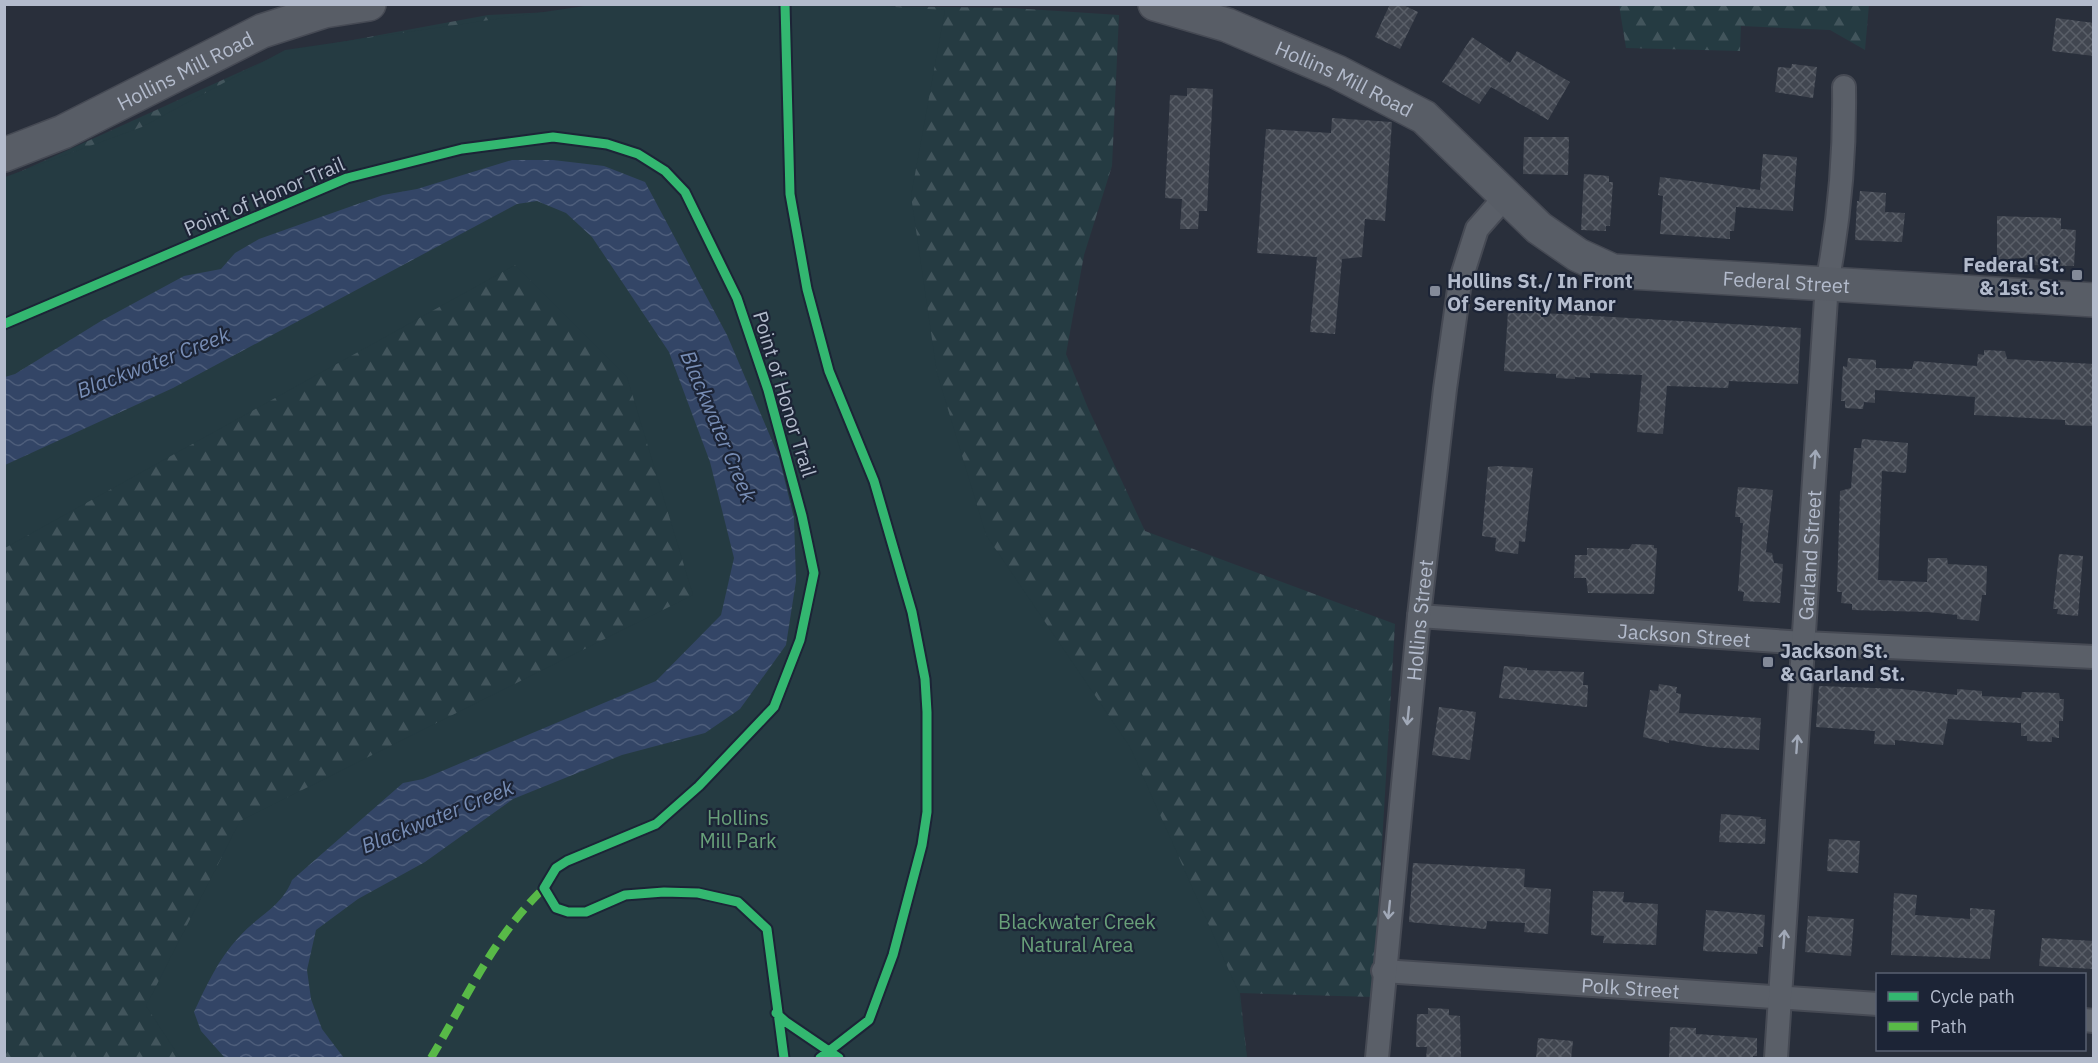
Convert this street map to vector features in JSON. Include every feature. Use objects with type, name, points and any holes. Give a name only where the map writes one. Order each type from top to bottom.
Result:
[{"type":"street","name":"Hollins Mill Road","points":[[4,155],[63,132],[262,31],[324,11],[369,4]]},
{"type":"street","name":"Hollins Mill Road","points":[[1155,4],[1227,25],[1337,72],[1424,117],[1505,197]]},
{"type":"street","name":"Garland Street","points":[[1776,1059],[1827,283],[1836,231],[1844,158],[1844,87]]},
{"type":"street","name":"Federal Street","points":[[1505,197],[1539,228],[1578,255],[1613,271],[2094,300]]},
{"type":"street","name":"Hollins Street","points":[[1377,1059],[1383,971],[1419,616],[1445,388],[1460,282],[1477,229],[1505,197]]},
{"type":"street","name":"Jackson Street","points":[[1419,616],[1804,643],[2094,657]]},
{"type":"street","name":"Polk Street","points":[[1383,971],[1876,1004]]},
{"type":"green space","name":"Blackwater Creek Natural Area","points":[[727,4],[1014,8],[1119,15],[1112,166],[1084,255],[1066,354],[1088,408],[1145,531],[1395,624],[1373,997],[1240,993],[1247,1058],[729,920],[665,221],[4,179],[282,53],[488,15]]},
{"type":"green space","name":"Hollins Mill Park","points":[[845,4],[945,10],[911,196],[937,373],[986,535],[1130,747],[1239,993],[1247,1058],[180,1058],[146,1006],[240,821],[693,595],[627,377],[515,265],[5,548],[5,177],[142,127],[285,50],[591,5]]},
{"type":"green space","points":[[1619,5],[1869,5],[1865,50],[1830,30],[1741,26],[1740,51],[1626,48]]},
{"type":"green space","points":[[537,201],[734,558],[225,1058],[5,1058],[4,465]]},
{"type":"water","name":"Blackwater Creek","points":[[512,160],[553,160],[604,166],[645,182],[727,335],[779,457],[794,518],[796,581],[786,645],[740,709],[705,733],[622,755],[513,799],[425,862],[358,899],[316,930],[307,970],[311,999],[322,1029],[344,1058],[225,1058],[201,1031],[194,1012],[225,954],[246,930],[282,897],[292,880],[403,783],[423,779],[656,681],[721,615],[734,558],[710,462],[669,352],[592,237],[566,213],[537,201],[517,204],[173,388],[5,465],[5,377],[15,374],[101,321],[184,276],[221,269],[235,253],[259,239],[383,195],[417,189]]},
{"type":"building","points":[[1390,4],[1401,4],[1418,12],[1400,49],[1375,37]]},
{"type":"building","points":[[2056,18],[2094,23],[2094,56],[2052,51]]},
{"type":"building","points":[[1472,37],[1510,63],[1517,51],[1570,82],[1548,120],[1491,87],[1479,104],[1442,82]]},
{"type":"building","points":[[1792,64],[1817,67],[1813,98],[1775,92],[1778,67],[1791,68]]},
{"type":"building","points":[[1187,88],[1213,89],[1207,211],[1199,211],[1198,229],[1180,229],[1182,199],[1165,198],[1170,95],[1187,96]]},
{"type":"building","points":[[1332,118],[1392,122],[1385,221],[1365,219],[1362,257],[1342,259],[1335,334],[1310,332],[1317,257],[1257,253],[1266,129],[1331,133]]},
{"type":"building","points":[[1524,137],[1569,137],[1568,175],[1523,174]]},
{"type":"building","points":[[1763,154],[1797,157],[1793,211],[1736,207],[1734,231],[1730,231],[1730,239],[1660,234],[1663,196],[1658,195],[1660,177],[1760,190]]},
{"type":"building","points":[[1584,174],[1609,176],[1609,182],[1613,182],[1610,226],[1606,226],[1606,231],[1581,230]]},
{"type":"building","points":[[1860,191],[1886,193],[1885,212],[1905,213],[1902,242],[1855,240],[1857,201],[1859,201]]},
{"type":"building","points":[[1997,216],[2061,218],[2061,229],[2076,230],[2074,266],[2032,265],[2032,257],[1997,260]]},
{"type":"building","points":[[1521,304],[1543,305],[1543,313],[1801,328],[1798,384],[1729,381],[1728,388],[1667,386],[1663,434],[1637,432],[1642,375],[1590,373],[1590,378],[1575,377],[1575,379],[1556,378],[1556,374],[1504,371],[1508,312],[1521,313]]},
{"type":"building","points":[[1984,350],[2005,351],[2007,359],[2094,364],[2094,426],[2065,425],[2065,420],[1974,415],[1975,397],[1875,390],[1875,403],[1864,402],[1863,409],[1845,408],[1845,401],[1841,401],[1843,366],[1847,367],[1848,358],[1876,360],[1876,368],[1912,369],[1914,361],[1977,366],[1978,354],[1984,355]]},
{"type":"building","points":[[1862,439],[1908,443],[1906,473],[1882,471],[1878,580],[1927,582],[1928,558],[1947,558],[1948,564],[1987,566],[1986,595],[1982,595],[1979,621],[1957,619],[1957,615],[1928,612],[1852,610],[1852,604],[1841,603],[1842,592],[1837,592],[1840,491],[1851,488],[1854,448],[1861,448]]},
{"type":"building","points":[[1488,467],[1533,468],[1525,542],[1519,541],[1518,554],[1495,551],[1496,538],[1482,536]]},
{"type":"building","points":[[1738,487],[1773,490],[1766,552],[1772,553],[1774,563],[1783,564],[1780,603],[1743,601],[1744,592],[1738,591],[1743,523],[1740,523],[1740,517],[1735,517]]},
{"type":"building","points":[[1632,544],[1654,545],[1654,548],[1657,548],[1654,594],[1588,593],[1586,578],[1574,578],[1575,555],[1587,555],[1587,548],[1629,549]]},
{"type":"building","points":[[2059,554],[2083,556],[2078,616],[2057,614],[2058,609],[2053,609]]},
{"type":"building","points":[[1504,666],[1527,668],[1527,670],[1584,672],[1583,685],[1588,685],[1587,707],[1499,698]]},
{"type":"building","points":[[1659,684],[1677,687],[1676,693],[1681,694],[1679,713],[1761,718],[1759,750],[1709,747],[1669,740],[1669,743],[1643,737],[1650,690],[1658,691]]},
{"type":"building","points":[[1819,686],[1901,689],[1957,695],[1957,689],[1982,691],[1982,696],[2021,698],[2022,692],[2059,693],[2060,699],[2064,699],[2063,721],[2059,721],[2059,738],[2052,737],[2052,742],[2027,741],[2027,736],[2021,736],[2021,723],[1948,719],[1943,745],[1895,740],[1895,745],[1874,744],[1875,731],[1816,727]]},
{"type":"building","points":[[1439,707],[1476,712],[1470,760],[1432,755]]},
{"type":"building","points":[[1721,814],[1766,819],[1765,844],[1719,842]]},
{"type":"building","points":[[1829,839],[1860,841],[1858,873],[1827,871]]},
{"type":"building","points":[[1413,863],[1525,869],[1524,887],[1551,889],[1548,934],[1524,932],[1525,923],[1487,921],[1486,929],[1409,922]]},
{"type":"building","points":[[1593,891],[1624,892],[1623,902],[1658,904],[1656,945],[1603,943],[1604,936],[1591,935]]},
{"type":"building","points":[[1894,893],[1917,895],[1915,915],[1970,919],[1970,908],[1995,910],[1990,959],[1891,955]]},
{"type":"building","points":[[1706,910],[1765,915],[1763,947],[1758,947],[1757,954],[1703,951]]},
{"type":"building","points":[[1808,916],[1854,919],[1851,956],[1805,952]]},
{"type":"building","points":[[2042,938],[2094,941],[2094,969],[2039,966]]},
{"type":"building","points":[[1428,1008],[1449,1009],[1449,1015],[1460,1016],[1461,1059],[1426,1059],[1427,1047],[1416,1047],[1417,1014],[1428,1014]]},
{"type":"building","points":[[1670,1027],[1696,1028],[1696,1034],[1757,1038],[1757,1056],[1753,1056],[1753,1059],[1669,1059]]},
{"type":"building","points":[[1538,1038],[1573,1041],[1571,1059],[1536,1059]]},
{"type":"marked path","points":[[431,1058],[495,948],[525,908],[544,888]]},
{"type":"cycle path","points":[[785,4],[790,194],[807,289],[829,371],[874,481],[912,612],[925,679],[927,712],[927,812],[922,845],[893,955],[869,1020],[820,1058]]},
{"type":"cycle path","name":"Point of Honor Trail","points":[[4,324],[347,178],[462,149],[553,137],[607,144],[638,154],[665,171],[685,192],[737,298],[768,390],[802,516],[814,573],[800,640],[774,707],[699,786],[656,824],[567,861],[556,868],[544,888],[556,908],[568,912],[586,912],[625,895],[664,892],[698,893],[738,902],[767,929],[784,1058]]},
{"type":"cycle path","points":[[776,1013],[839,1058]]},
{"type":"place","name":"Federal St. & 1st. St.","points":[[2077,275]]},
{"type":"place","name":"Hollins St./ In Front Of Serenity Manor","points":[[1435,291]]},
{"type":"place","name":"Jackson St. & Garland St.","points":[[1768,662]]}]
